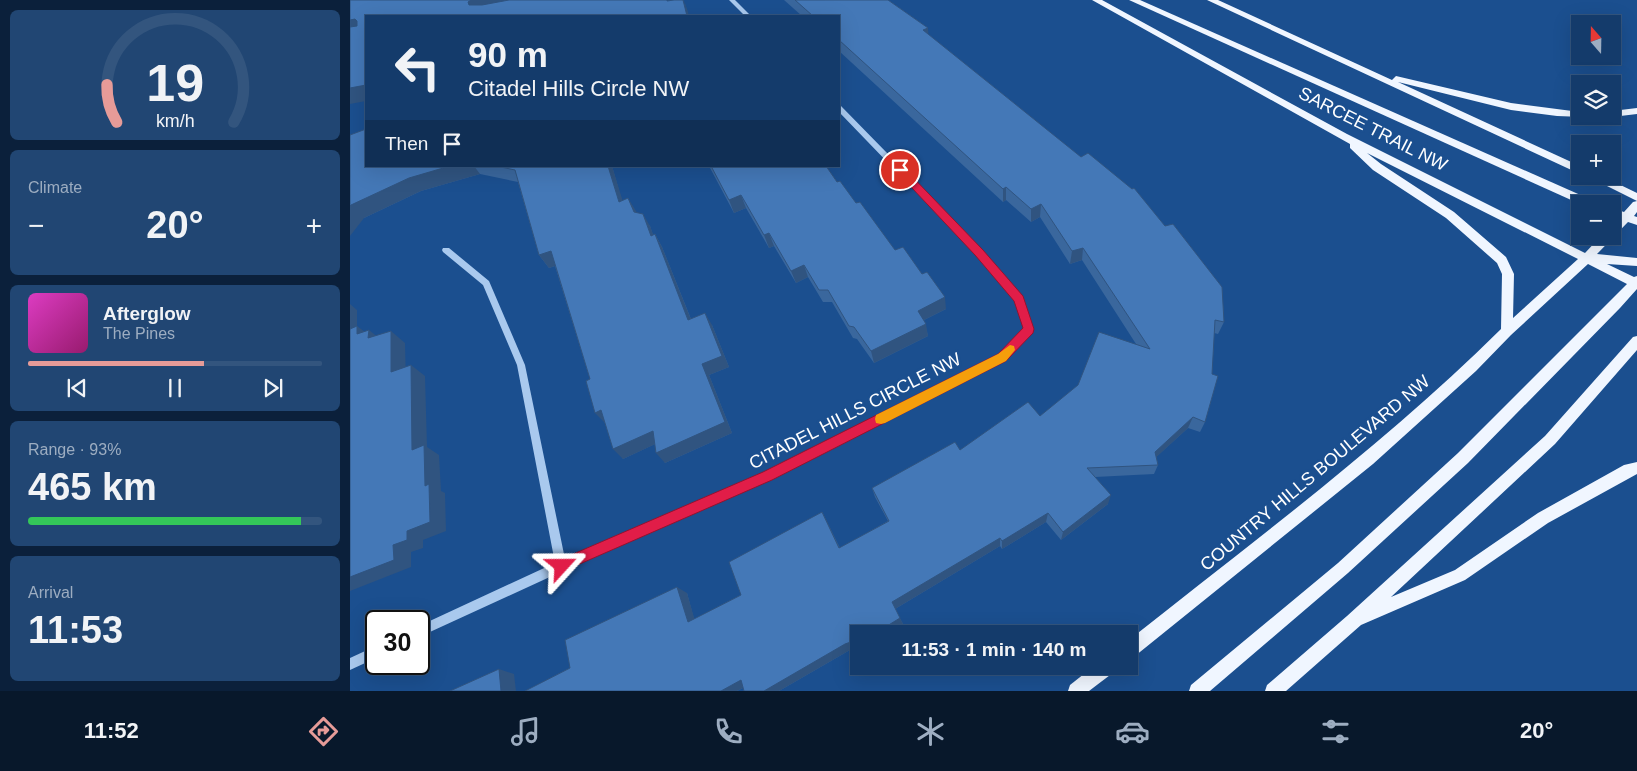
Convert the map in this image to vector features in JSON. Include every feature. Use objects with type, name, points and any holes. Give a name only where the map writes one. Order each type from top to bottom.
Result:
[{"type":"main road","name":"SARCEE TRAIL NW","points":[[1096,0],[1343,136],[1637,283]]},
{"type":"main road","points":[[1132,0],[1571,196]]},
{"type":"main road","points":[[1211,0],[1571,166]]},
{"type":"main road","points":[[1365,71],[1468,98],[1520,108],[1571,114]]},
{"type":"main road","points":[[1621,113],[1637,111]]},
{"type":"main road","points":[[1343,136],[1377,167],[1450,215],[1502,260],[1508,274],[1507,331]]},
{"type":"main road","points":[[1611,185],[1637,197]]},
{"type":"main road","points":[[1621,226],[1632,219],[1637,205]]},
{"type":"main road","name":"COUNTRY HILLS BOULEVARD NW","points":[[1138,643],[1368,459],[1471,367],[1507,331],[1568,277],[1599,245]]},
{"type":"main road","points":[[1586,258],[1637,262]]},
{"type":"main road","points":[[1197,691],[1342,568],[1463,458],[1637,283]]},
{"type":"main road","points":[[1272,691],[1353,622],[1550,440],[1637,341]]},
{"type":"main road","points":[[1353,622],[1460,576],[1543,518],[1629,470],[1637,468]]},
{"type":"main road","points":[[1076,691],[1096,675]]},
{"type":"street","points":[[732,0],[747,15]]},
{"type":"street","name":"CITADEL HILLS CIRCLE NW","points":[[430,627],[562,566],[767,476],[1002,357],[1029,329],[1019,299],[979,252],[840,109]]},
{"type":"street","points":[[446,250],[486,283],[521,365],[562,566]]},
{"type":"street","points":[[350,664],[365,657]]},
{"type":"building","points":[[350,0],[471,0],[468,2],[469,5],[482,5],[509,0],[683,0],[687,15],[365,15],[365,85],[350,88],[350,27],[357,26],[357,21],[355,19],[350,20]]},
{"type":"building","points":[[795,0],[888,0],[928,28],[923,30],[1081,157],[1088,153],[1132,189],[1134,188],[1165,226],[1173,224],[1222,287],[1224,322],[1215,320],[1212,374],[1218,376],[1205,422],[1193,417],[1155,452],[1158,465],[1087,468],[1111,495],[1063,532],[1048,513],[1002,541],[1000,538],[892,602],[900,618],[889,625],[850,625],[850,642],[764,691],[744,691],[741,680],[721,691],[525,691],[570,668],[565,640],[677,587],[688,622],[741,595],[729,562],[822,512],[839,548],[889,521],[872,488],[955,442],[960,450],[1028,402],[1040,416],[1078,385],[1099,332],[1150,349],[1083,248],[1072,251],[1041,204],[1031,209],[1006,187],[1003,189],[840,41],[840,15],[812,15]]},
{"type":"building","points":[[365,129],[365,167],[447,167],[409,178],[350,206],[350,135]]},
{"type":"building","points":[[501,167],[608,167],[619,202],[628,198],[634,212],[643,214],[651,236],[655,234],[688,320],[705,313],[722,356],[702,364],[725,422],[656,453],[653,431],[613,449],[601,410],[595,413],[586,381],[590,379],[551,251],[539,255],[515,170]]},
{"type":"building","points":[[712,167],[827,167],[856,203],[860,202],[895,250],[903,247],[922,274],[927,272],[945,297],[918,311],[926,324],[871,351],[854,327],[849,326],[828,290],[819,290],[804,265],[791,271],[769,233],[764,235],[741,195],[729,200]]},
{"type":"building","points":[[357,326],[357,334],[369,330],[368,338],[391,331],[391,372],[411,365],[412,450],[424,445],[425,486],[429,484],[430,522],[407,531],[407,540],[393,545],[394,560],[350,577],[350,329]]},
{"type":"building","points":[[499,669],[501,691],[450,691]]},
{"type":"slow traffic","points":[[881,419],[1002,357],[1010,350]]},
{"type":"route","points":[[562,566],[767,476],[986,366],[1002,357],[1029,329],[1019,299],[979,252],[900,170]]}]
